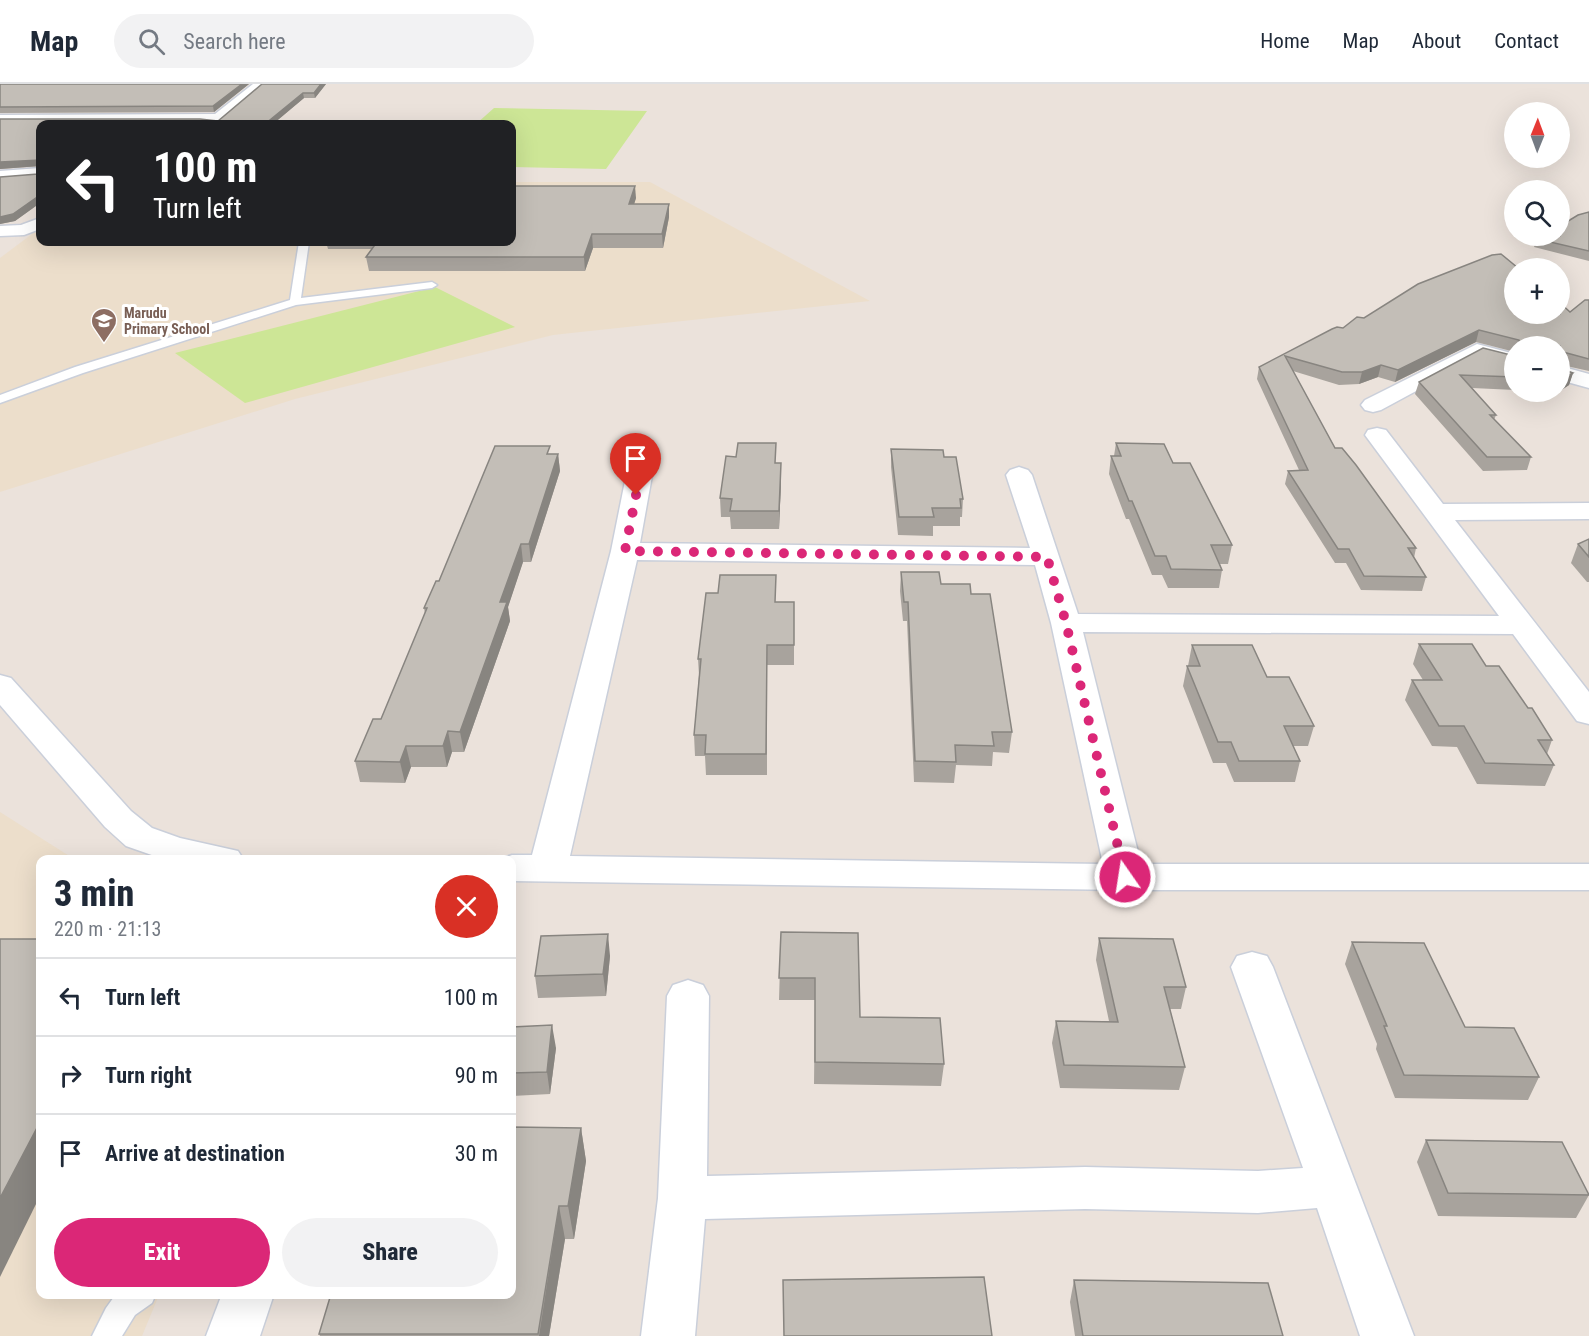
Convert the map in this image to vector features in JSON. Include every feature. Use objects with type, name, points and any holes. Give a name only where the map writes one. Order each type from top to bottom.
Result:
[{"type":"street","points":[[216,120],[261,84]]},
{"type":"street","points":[[0,119],[108,120]]},
{"type":"street","points":[[0,176],[36,173]]},
{"type":"street","points":[[0,231],[32,226]]},
{"type":"street","points":[[0,248],[32,226]]},
{"type":"street","points":[[1373,405],[1477,350],[1504,358]]},
{"type":"street","points":[[1570,376],[1589,381]]},
{"type":"street","points":[[1377,435],[1589,714]]},
{"type":"street","points":[[1019,475],[1047,557],[1066,623],[1125,877]]},
{"type":"street","points":[[548,868],[625,551],[639,476]]},
{"type":"street","points":[[1437,512],[1589,511]]},
{"type":"street","points":[[625,551],[1047,557]]},
{"type":"street","points":[[1066,623],[1522,625]]},
{"type":"street","points":[[0,685],[118,819],[139,837],[173,849],[201,855]]},
{"type":"street","points":[[516,868],[1125,877],[1589,877]]},
{"type":"street","points":[[1252,967],[1387,1336]]},
{"type":"street","points":[[668,1336],[682,1198],[688,996]]},
{"type":"street","points":[[682,1198],[1085,1188],[1258,1192],[1333,1186]]},
{"type":"street","points":[[233,1336],[246,1299]]},
{"type":"lane","points":[[295,302],[303,246]]},
{"type":"lane","points":[[0,399],[79,370],[295,302],[432,285]]},
{"type":"lane","points":[[107,1336],[118,1313],[133,1299]]},
{"type":"shaded area","name":"Marudu Primary School","points":[[516,182],[650,182],[870,301],[553,335],[295,399],[0,492],[0,258],[36,231],[36,246],[516,246]]},
{"type":"shaded area","points":[[0,812],[68,855],[36,855],[36,1299],[157,1299],[142,1336],[0,1336]]},
{"type":"green space","points":[[494,108],[647,111],[606,169],[516,167],[516,120],[480,120]]},
{"type":"green space","points":[[435,287],[515,327],[245,403],[175,353]]},
{"type":"building","points":[[0,84],[242,84],[213,106],[0,107]]},
{"type":"building","points":[[262,84],[321,84],[314,93],[303,93],[270,120],[219,120]]},
{"type":"building","points":[[0,119],[209,120],[36,120],[36,160],[0,162]]},
{"type":"building","points":[[36,174],[36,198],[13,214],[0,217],[0,177]]},
{"type":"building","points":[[516,186],[635,186],[629,204],[669,204],[662,234],[592,234],[584,257],[366,257],[374,246],[516,246]]},
{"type":"building","points":[[1589,212],[1589,251],[1567,246],[1570,246],[1570,220]]},
{"type":"building","points":[[1501,254],[1506,258],[1504,258],[1504,324],[1570,324],[1570,312],[1585,300],[1589,300],[1589,359],[1570,354],[1570,336],[1504,336],[1479,330],[1398,370],[1381,365],[1362,372],[1342,372],[1285,356],[1335,448],[1342,448],[1356,465],[1416,548],[1408,548],[1426,577],[1364,576],[1349,549],[1338,549],[1288,471],[1308,470],[1259,367],[1332,329],[1343,328],[1357,317],[1364,318],[1418,284],[1492,255]]},
{"type":"building","points":[[1483,348],[1504,353],[1504,377],[1460,375],[1496,415],[1490,415],[1531,457],[1487,457],[1419,382]]},
{"type":"building","points":[[738,443],[776,443],[775,463],[781,463],[779,511],[730,511],[732,499],[720,498],[726,456],[736,457]]},
{"type":"building","points":[[1116,443],[1164,444],[1173,463],[1190,463],[1232,545],[1211,545],[1222,570],[1171,569],[1166,556],[1155,556],[1111,456],[1121,456]]},
{"type":"building","points":[[495,446],[550,446],[547,454],[558,454],[529,544],[521,544],[500,602],[507,602],[460,732],[448,731],[443,746],[406,746],[400,762],[355,761],[373,719],[381,719],[427,608],[424,608],[436,581],[439,581]]},
{"type":"building","points":[[891,449],[943,450],[944,457],[956,457],[963,499],[960,499],[961,508],[932,508],[934,517],[899,517]]},
{"type":"building","points":[[1589,539],[1589,557],[1578,544]]},
{"type":"building","points":[[901,572],[939,572],[941,584],[970,584],[971,594],[990,594],[1012,732],[992,732],[994,746],[955,745],[956,762],[915,761],[908,602],[904,602]]},
{"type":"building","points":[[720,575],[776,575],[775,602],[794,602],[794,645],[767,645],[766,754],[705,754],[706,735],[694,735],[701,659],[698,659],[706,593],[718,593]]},
{"type":"building","points":[[1419,644],[1472,644],[1486,666],[1499,666],[1528,708],[1532,708],[1552,740],[1538,740],[1554,765],[1485,763],[1464,726],[1439,726],[1412,680],[1442,680]]},
{"type":"building","points":[[1192,645],[1252,645],[1267,677],[1289,677],[1314,726],[1284,726],[1300,761],[1239,761],[1231,742],[1218,742],[1187,666],[1200,666]]},
{"type":"building","points":[[781,932],[858,933],[860,1017],[940,1018],[944,1064],[815,1062],[815,978],[779,978]]},
{"type":"building","points":[[608,934],[603,974],[535,976],[541,936]]},
{"type":"building","points":[[1099,938],[1173,939],[1186,987],[1164,987],[1185,1067],[1064,1065],[1056,1021],[1118,1022]]},
{"type":"building","points":[[0,939],[36,939],[36,1130],[0,1198]]},
{"type":"building","points":[[1352,942],[1424,943],[1465,1027],[1514,1028],[1539,1077],[1404,1075],[1384,1026],[1387,1026]]},
{"type":"building","points":[[552,1025],[547,1072],[516,1073],[516,1027]]},
{"type":"building","points":[[516,1127],[581,1128],[568,1206],[559,1206],[538,1334],[319,1334],[330,1299],[516,1299]]},
{"type":"building","points":[[1426,1140],[1562,1142],[1589,1195],[1448,1193]]},
{"type":"building","points":[[984,1277],[992,1336],[784,1336],[783,1280]]},
{"type":"building","points":[[1074,1280],[1268,1283],[1283,1336],[1083,1336]]},
{"type":"place","name":"Marudu Primary School","points":[[104,344]]},
{"type":"route","points":[[636,495],[625,551],[1047,557],[1066,623],[1125,877]]}]
